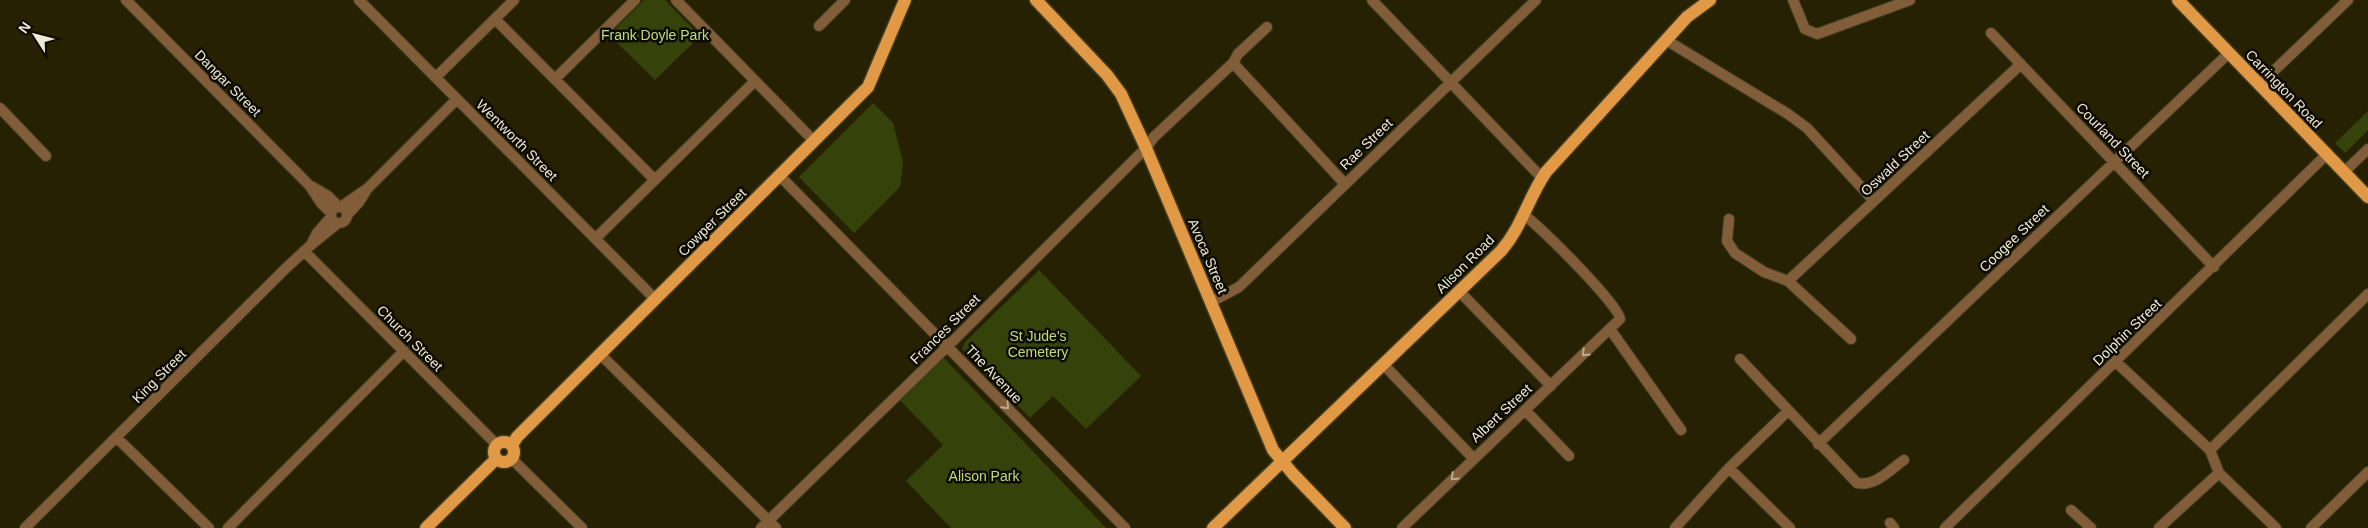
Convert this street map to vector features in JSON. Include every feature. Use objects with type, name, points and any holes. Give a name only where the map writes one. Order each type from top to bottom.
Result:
[{"type":"main road","name":"Cowper Street","points":[[512,445],[868,87],[905,0]]},
{"type":"main road","name":"Avoca Street","points":[[1036,0],[1113,82],[1126,104],[1273,450],[1345,528]]},
{"type":"main road","name":"Alison Road","points":[[1213,528],[1384,365],[1511,240],[1542,178],[1694,10],[1710,0]]},
{"type":"main road","name":"Carrington Road","points":[[2178,0],[2368,197]]},
{"type":"main road","points":[[504,442],[512,445],[514,451],[512,459],[504,462],[496,459],[494,453],[497,445],[504,442]]},
{"type":"main road","points":[[426,528],[496,459]]},
{"type":"street","name":"Dangar Street","points":[[126,0],[338,213]]},
{"type":"street","name":"Wentworth Street","points":[[359,0],[656,300]]},
{"type":"street","points":[[436,77],[514,0]]},
{"type":"street","points":[[555,79],[635,0]]},
{"type":"street","points":[[676,0],[814,141]]},
{"type":"street","points":[[819,26],[845,0]]},
{"type":"street","points":[[1372,0],[1542,178]]},
{"type":"street","name":"Rae Street","points":[[1211,302],[1240,287],[1536,0]]},
{"type":"street","points":[[1793,0],[1805,28],[1817,34],[1910,0]]},
{"type":"street","points":[[2259,85],[2348,0]]},
{"type":"street","points":[[495,20],[655,180]]},
{"type":"street","name":"Frances Street","points":[[765,524],[947,346],[1146,148],[1154,137],[1233,63],[1238,54],[1267,27]]},
{"type":"street","name":"Courland Street","points":[[1991,34],[2214,266]]},
{"type":"street","points":[[1666,40],[1794,118],[1807,128],[1874,201]]},
{"type":"street","name":"Coogee Street","points":[[1818,444],[2229,53]]},
{"type":"street","points":[[1233,63],[1345,184]]},
{"type":"street","name":"Oswald Street","points":[[1788,281],[2021,64]]},
{"type":"street","points":[[596,238],[755,81]]},
{"type":"street","name":"King Street","points":[[25,528],[308,248],[317,233],[368,188],[457,99]]},
{"type":"street","points":[[0,108],[46,156]]},
{"type":"street","points":[[2344,172],[2368,149]]},
{"type":"street","name":"Dolphin Street","points":[[1945,528],[2326,155]]},
{"type":"street","name":"The Avenue","points":[[779,175],[913,314],[947,346],[1125,528]]},
{"type":"street","name":"Albert Street","points":[[1402,528],[1620,319],[1618,312],[1605,296],[1541,228],[1524,215]]},
{"type":"street","points":[[1729,219],[1728,241],[1734,253],[1764,272],[1788,281],[1852,339]]},
{"type":"street","name":"Church Street","points":[[308,248],[404,351],[497,445]]},
{"type":"street","points":[[1460,291],[1551,386]]},
{"type":"street","points":[[2210,450],[2368,294]]},
{"type":"street","points":[[1610,329],[1681,430]]},
{"type":"street","points":[[228,528],[404,351]]},
{"type":"street","points":[[601,355],[765,524],[776,528]]},
{"type":"street","points":[[1740,359],[1853,480],[1863,484],[1876,481],[1904,460]]},
{"type":"street","points":[[2116,362],[2210,450],[2220,473],[2276,528]]},
{"type":"street","points":[[1384,365],[1473,458]]},
{"type":"street","points":[[1524,410],[1569,456]]},
{"type":"street","points":[[1675,528],[1729,468],[1788,411]]},
{"type":"street","points":[[116,437],[209,528]]},
{"type":"street","points":[[512,459],[582,528]]},
{"type":"street","points":[[1729,468],[1790,528]]},
{"type":"street","points":[[2311,528],[2368,472]]},
{"type":"street","points":[[2159,528],[2220,473]]},
{"type":"street","points":[[2071,510],[2091,528]]},
{"type":"green space","name":"Frank Doyle Park","points":[[644,0],[665,0],[700,36],[655,80],[609,35]]},
{"type":"green space","points":[[873,103],[893,123],[903,162],[900,187],[854,233],[799,177]]},
{"type":"green space","points":[[2368,111],[2368,130],[2345,153],[2335,143]]},
{"type":"green space","name":"St Jude's Cemetery","points":[[1039,270],[1141,376],[1086,429],[1053,396],[1030,418],[962,349],[965,342]]},
{"type":"green space","name":"Alison Park","points":[[942,356],[1106,528],[951,528],[906,481],[943,445],[898,398]]}]
